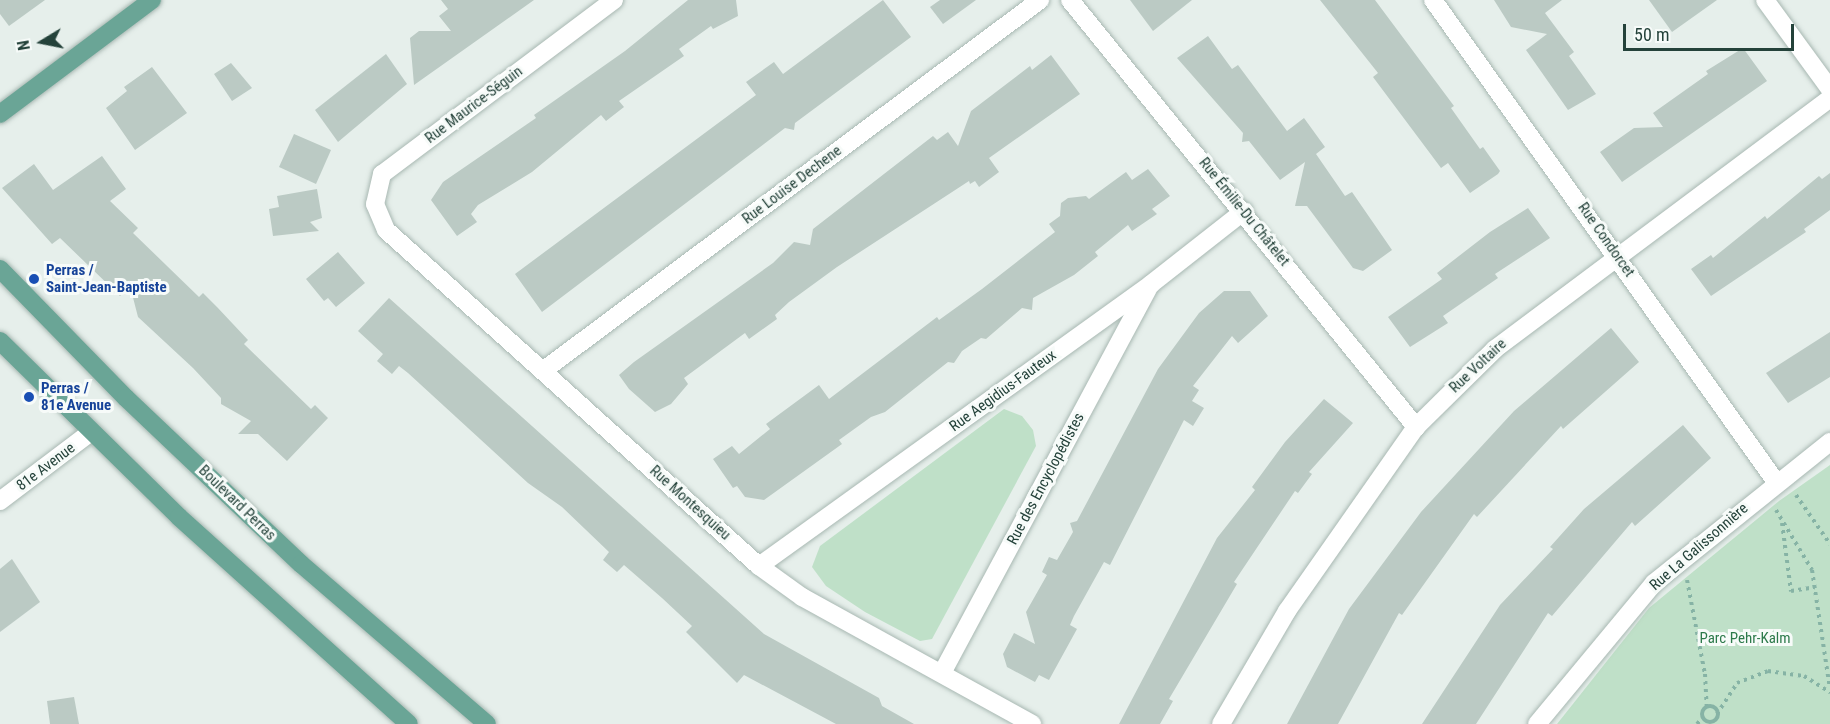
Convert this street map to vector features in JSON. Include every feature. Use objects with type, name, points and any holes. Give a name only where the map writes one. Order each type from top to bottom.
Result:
[{"type":"main road","points":[[0,114],[152,0]]},
{"type":"main road","name":"Boulevard Perras","points":[[0,269],[126,398],[301,564],[487,724]]},
{"type":"main road","points":[[0,341],[91,432],[261,592],[409,724]]},
{"type":"street","name":"Rue Maurice-Séguin","points":[[386,230],[375,204],[382,174],[614,0]]},
{"type":"street","name":"Rue Louise Dechene","points":[[544,370],[1040,0]]},
{"type":"street","name":"Rue Émilie-Du Châtelet","points":[[1070,0],[1244,211],[1416,427]]},
{"type":"street","name":"Rue Condorcet","points":[[1433,0],[1779,480]]},
{"type":"street","points":[[1765,0],[1830,89]]},
{"type":"street","name":"Rue Voltaire","points":[[1221,724],[1287,610],[1416,427],[1495,349],[1616,254],[1830,98]]},
{"type":"street","name":"Rue Aegidius-Fauteux","points":[[759,566],[1151,284],[1244,211]]},
{"type":"street","name":"Rue Montesquieu","points":[[386,230],[759,566],[802,597],[1032,724]]},
{"type":"street","name":"Rue des Encyclopédistes","points":[[942,673],[1151,284]]},
{"type":"street","name":"81e Avenue","points":[[0,501],[91,432]]},
{"type":"street","name":"Rue La Galissonnière","points":[[1537,724],[1654,583],[1779,480],[1830,442]]},
{"type":"path","points":[[1779,480],[1776,513],[1812,570],[1830,690]]},
{"type":"path","points":[[1779,480],[1830,544]]},
{"type":"path","points":[[1782,522],[1791,591],[1815,587]]},
{"type":"path","points":[[1683,559],[1705,674],[1707,707],[1697,724]]},
{"type":"path","points":[[1703,717],[1709,722],[1716,719],[1737,683],[1768,671],[1804,676],[1830,690]]},
{"type":"path","points":[[1707,707],[1714,708],[1716,719]]},
{"type":"green space","points":[[1004,409],[1022,416],[1033,430],[1036,446],[932,639],[920,641],[865,612],[826,586],[812,567],[820,546]]},
{"type":"green space","name":"Parc Pehr-Kalm","points":[[1830,465],[1830,724],[1557,724],[1649,608],[1779,501]]},
{"type":"building","points":[[0,0],[45,0],[9,26],[0,14]]},
{"type":"building","points":[[441,0],[534,0],[414,85],[410,38],[419,31],[451,31],[439,16],[448,9]]},
{"type":"building","points":[[688,0],[736,0],[738,16],[713,29],[711,26],[679,49],[684,56],[619,101],[624,107],[606,121],[601,115],[532,172],[478,205],[471,214],[477,222],[457,236],[431,200],[443,182],[536,118],[534,115],[625,51]]},
{"type":"building","points":[[883,0],[911,37],[795,123],[794,130],[785,128],[542,312],[515,274],[756,95],[746,82],[774,62],[783,74]]},
{"type":"building","points":[[940,0],[976,0],[943,24],[930,7]]},
{"type":"building","points":[[1130,0],[1192,0],[1153,31]]},
{"type":"building","points":[[1320,0],[1375,0],[1454,106],[1451,108],[1480,149],[1483,147],[1500,171],[1498,174],[1470,193],[1448,163],[1441,168],[1373,77],[1378,73]]},
{"type":"building","points":[[1494,0],[1562,0],[1545,13],[1574,52],[1569,56],[1596,94],[1568,110],[1526,50],[1547,34],[1511,27]]},
{"type":"building","points":[[1649,0],[1717,0],[1672,32]]},
{"type":"building","points":[[1208,36],[1232,69],[1238,65],[1287,131],[1304,118],[1325,147],[1316,154],[1345,196],[1352,192],[1392,250],[1363,271],[1353,268],[1307,206],[1295,206],[1305,162],[1280,180],[1249,141],[1242,142],[1243,133],[1177,58]]},
{"type":"building","points":[[1743,48],[1767,81],[1622,182],[1600,152],[1634,128],[1663,127],[1653,113],[1708,74],[1706,71]]},
{"type":"building","points":[[386,54],[407,84],[338,142],[315,110]]},
{"type":"building","points":[[1051,55],[1080,94],[989,158],[999,172],[979,187],[975,181],[970,184],[969,181],[837,267],[789,302],[775,315],[777,319],[749,339],[745,333],[684,378],[688,384],[671,404],[655,412],[629,389],[619,375],[634,362],[773,263],[794,242],[810,245],[813,229],[933,136],[937,140],[948,132],[958,146],[971,111],[1030,66],[1032,70]]},
{"type":"building","points":[[231,63],[252,88],[232,101],[214,74]]},
{"type":"building","points":[[152,67],[187,113],[135,150],[106,108],[127,91],[124,87]]},
{"type":"building","points":[[294,134],[331,150],[316,184],[279,167]]},
{"type":"building","points":[[102,156],[126,189],[110,201],[138,228],[133,233],[199,297],[203,293],[248,340],[244,344],[311,409],[315,405],[328,418],[287,461],[258,434],[238,434],[251,421],[221,404],[221,398],[193,368],[138,317],[130,286],[120,296],[60,238],[52,244],[2,188],[34,164],[53,190]]},
{"type":"building","points":[[1148,169],[1170,196],[1152,209],[1157,214],[1132,231],[1128,225],[1095,252],[1098,256],[1074,275],[1033,298],[1032,310],[1022,308],[986,339],[981,338],[962,351],[954,363],[948,362],[885,412],[871,417],[839,440],[842,444],[764,500],[745,497],[737,486],[733,488],[713,459],[732,446],[739,454],[770,429],[766,424],[819,385],[829,399],[937,317],[939,320],[982,289],[1055,232],[1049,224],[1060,216],[1061,203],[1068,198],[1086,196],[1089,199],[1126,172],[1132,180]]},
{"type":"building","points":[[1830,173],[1830,210],[1804,229],[1806,232],[1711,296],[1691,269],[1711,255],[1713,258],[1765,216],[1767,219],[1819,176],[1822,179]]},
{"type":"building","points":[[317,189],[322,218],[310,222],[319,231],[273,236],[269,209],[279,207],[277,196]]},
{"type":"building","points":[[1528,208],[1550,238],[1495,274],[1498,278],[1443,316],[1448,323],[1410,347],[1388,317],[1442,279],[1437,273],[1490,232]]},
{"type":"building","points":[[338,252],[365,283],[336,307],[328,298],[324,301],[306,279]]},
{"type":"building","points":[[1224,291],[1250,291],[1268,316],[1238,343],[1232,336],[1193,386],[1199,390],[1192,401],[1204,408],[1193,426],[1184,420],[1110,565],[1104,562],[1074,616],[1070,625],[1077,629],[1049,680],[1039,675],[1035,682],[1007,667],[1003,654],[1014,633],[1035,644],[1026,612],[1047,575],[1042,572],[1049,557],[1057,560],[1073,532],[1070,523],[1077,521],[1158,369],[1199,313]]},
{"type":"building","points":[[389,298],[764,634],[879,698],[882,706],[914,724],[836,724],[744,675],[737,683],[686,632],[692,626],[662,598],[624,565],[617,572],[603,560],[609,552],[562,507],[528,483],[408,373],[399,366],[392,374],[377,361],[383,354],[358,331]]},
{"type":"building","points":[[1611,328],[1639,362],[1563,429],[1561,426],[1477,517],[1474,514],[1402,615],[1399,613],[1338,724],[1287,724],[1349,609],[1421,512],[1514,411]]},
{"type":"building","points":[[1830,332],[1830,377],[1788,403],[1766,373]]},
{"type":"building","points":[[1324,399],[1353,423],[1309,472],[1312,474],[1298,493],[1295,491],[1234,582],[1237,584],[1169,699],[1173,701],[1160,724],[1119,724],[1217,538],[1255,490],[1252,487],[1285,442]]},
{"type":"building","points":[[1683,425],[1711,458],[1635,526],[1632,522],[1552,616],[1548,613],[1476,724],[1422,724],[1500,605],[1553,549],[1550,547],[1584,509]]},
{"type":"building","points":[[12,559],[40,602],[0,632],[0,569]]},
{"type":"building","points":[[74,697],[79,724],[50,724],[47,701]]},
{"type":"place","name":"Perras / Saint-Jean-Baptiste","points":[[34,279]]},
{"type":"place","name":"Perras / 81e Avenue","points":[[29,397]]}]
